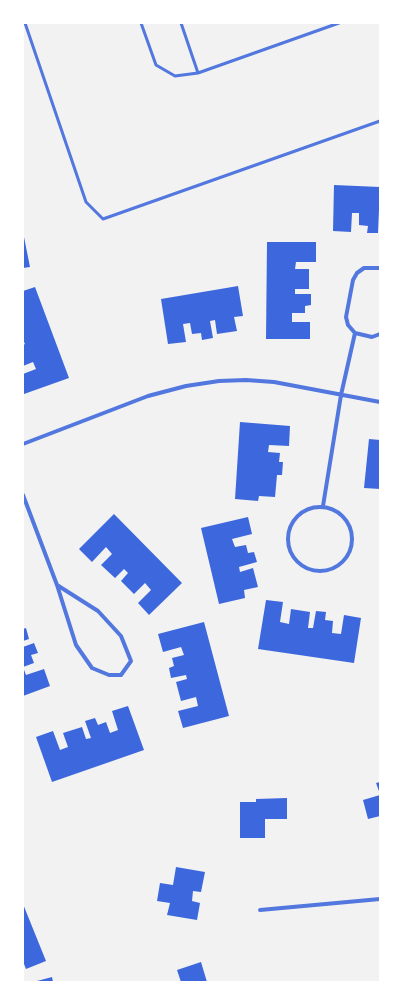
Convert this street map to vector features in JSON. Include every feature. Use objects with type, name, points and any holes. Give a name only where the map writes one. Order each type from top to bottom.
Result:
[{"type":"street","points":[[380,268],[364,268],[357,274],[353,280],[346,317],[348,325],[354,333],[372,337],[380,334]]},
{"type":"street","points":[[324,506],[340,395],[354,333]]},
{"type":"street","points":[[23,444],[148,396],[186,386],[219,381],[253,380],[274,382],[380,402]]},
{"type":"street","points":[[23,495],[57,585],[76,645],[92,668],[109,676],[121,675],[131,661],[121,636],[98,611],[57,585]]},
{"type":"street","points":[[324,506],[342,514],[352,532],[350,552],[337,567],[317,571],[299,563],[288,546],[290,526],[304,511],[324,506]]},
{"type":"street","points":[[260,910],[380,899]]},
{"type":"lane","points":[[25,23],[86,202],[103,219],[380,120]]},
{"type":"lane","points":[[140,23],[156,65],[175,76],[198,73],[339,23]]},
{"type":"lane","points":[[181,23],[198,73]]},
{"type":"building","points":[[334,185],[380,187],[378,233],[367,233],[368,226],[359,225],[359,213],[352,213],[351,232],[333,231]]},
{"type":"building","points":[[23,232],[30,267],[23,268]]},
{"type":"building","points":[[267,242],[316,242],[316,262],[296,262],[295,269],[309,269],[309,289],[295,289],[295,294],[311,294],[311,305],[305,306],[305,313],[292,313],[292,322],[310,322],[310,339],[266,339]]},
{"type":"building","points":[[238,286],[243,316],[234,317],[237,331],[217,334],[215,320],[210,321],[213,338],[202,340],[201,333],[192,334],[190,323],[183,324],[186,342],[168,344],[161,299]]},
{"type":"building","points":[[35,287],[69,378],[24,394],[23,374],[36,369],[33,362],[23,366],[23,345],[25,344],[23,340],[23,291]]},
{"type":"building","points":[[240,422],[290,426],[289,446],[269,445],[268,452],[280,453],[279,462],[283,462],[282,475],[277,475],[275,497],[259,496],[258,501],[235,499]]},
{"type":"building","points":[[369,439],[380,440],[380,489],[364,488]]},
{"type":"building","points":[[114,514],[182,583],[149,615],[138,603],[151,590],[145,583],[134,594],[121,581],[128,573],[124,569],[115,578],[101,565],[112,554],[106,547],[92,562],[79,549]]},
{"type":"building","points":[[248,517],[252,534],[232,539],[235,547],[246,545],[248,553],[254,552],[257,562],[239,567],[240,572],[253,568],[258,587],[244,590],[245,598],[219,604],[201,528]]},
{"type":"building","points":[[266,600],[283,602],[280,622],[289,624],[291,609],[310,612],[308,628],[313,628],[316,611],[326,612],[325,620],[333,621],[332,633],[341,634],[344,615],[361,618],[354,663],[258,649]]},
{"type":"building","points":[[204,622],[229,716],[183,728],[178,711],[198,706],[196,697],[181,701],[176,682],[187,679],[186,675],[171,678],[169,668],[174,666],[172,658],[184,655],[181,647],[163,652],[158,634]]},
{"type":"building","points":[[26,628],[29,639],[23,641],[23,629]]},
{"type":"building","points":[[34,643],[38,653],[31,655],[34,663],[23,667],[23,647]]},
{"type":"building","points":[[23,667],[26,675],[44,669],[50,686],[23,696]]},
{"type":"building","points":[[128,706],[144,750],[52,782],[36,737],[53,731],[60,750],[68,747],[63,733],[82,727],[86,739],[91,738],[85,721],[95,718],[98,725],[106,722],[110,733],[118,730],[112,711]]},
{"type":"building","points":[[380,782],[380,794],[376,783]]},
{"type":"building","points":[[380,795],[380,816],[368,819],[363,800]]},
{"type":"building","points":[[287,798],[287,819],[265,819],[265,838],[240,838],[240,802],[256,802],[256,799]]},
{"type":"building","points":[[176,867],[205,872],[201,892],[193,891],[192,901],[200,903],[197,920],[167,915],[170,903],[157,901],[160,883],[173,885]]},
{"type":"building","points":[[23,904],[46,961],[26,969],[24,964],[23,965]]},
{"type":"building","points":[[201,962],[207,982],[181,982],[177,970]]},
{"type":"building","points":[[52,977],[53,982],[37,982],[37,981]]}]
